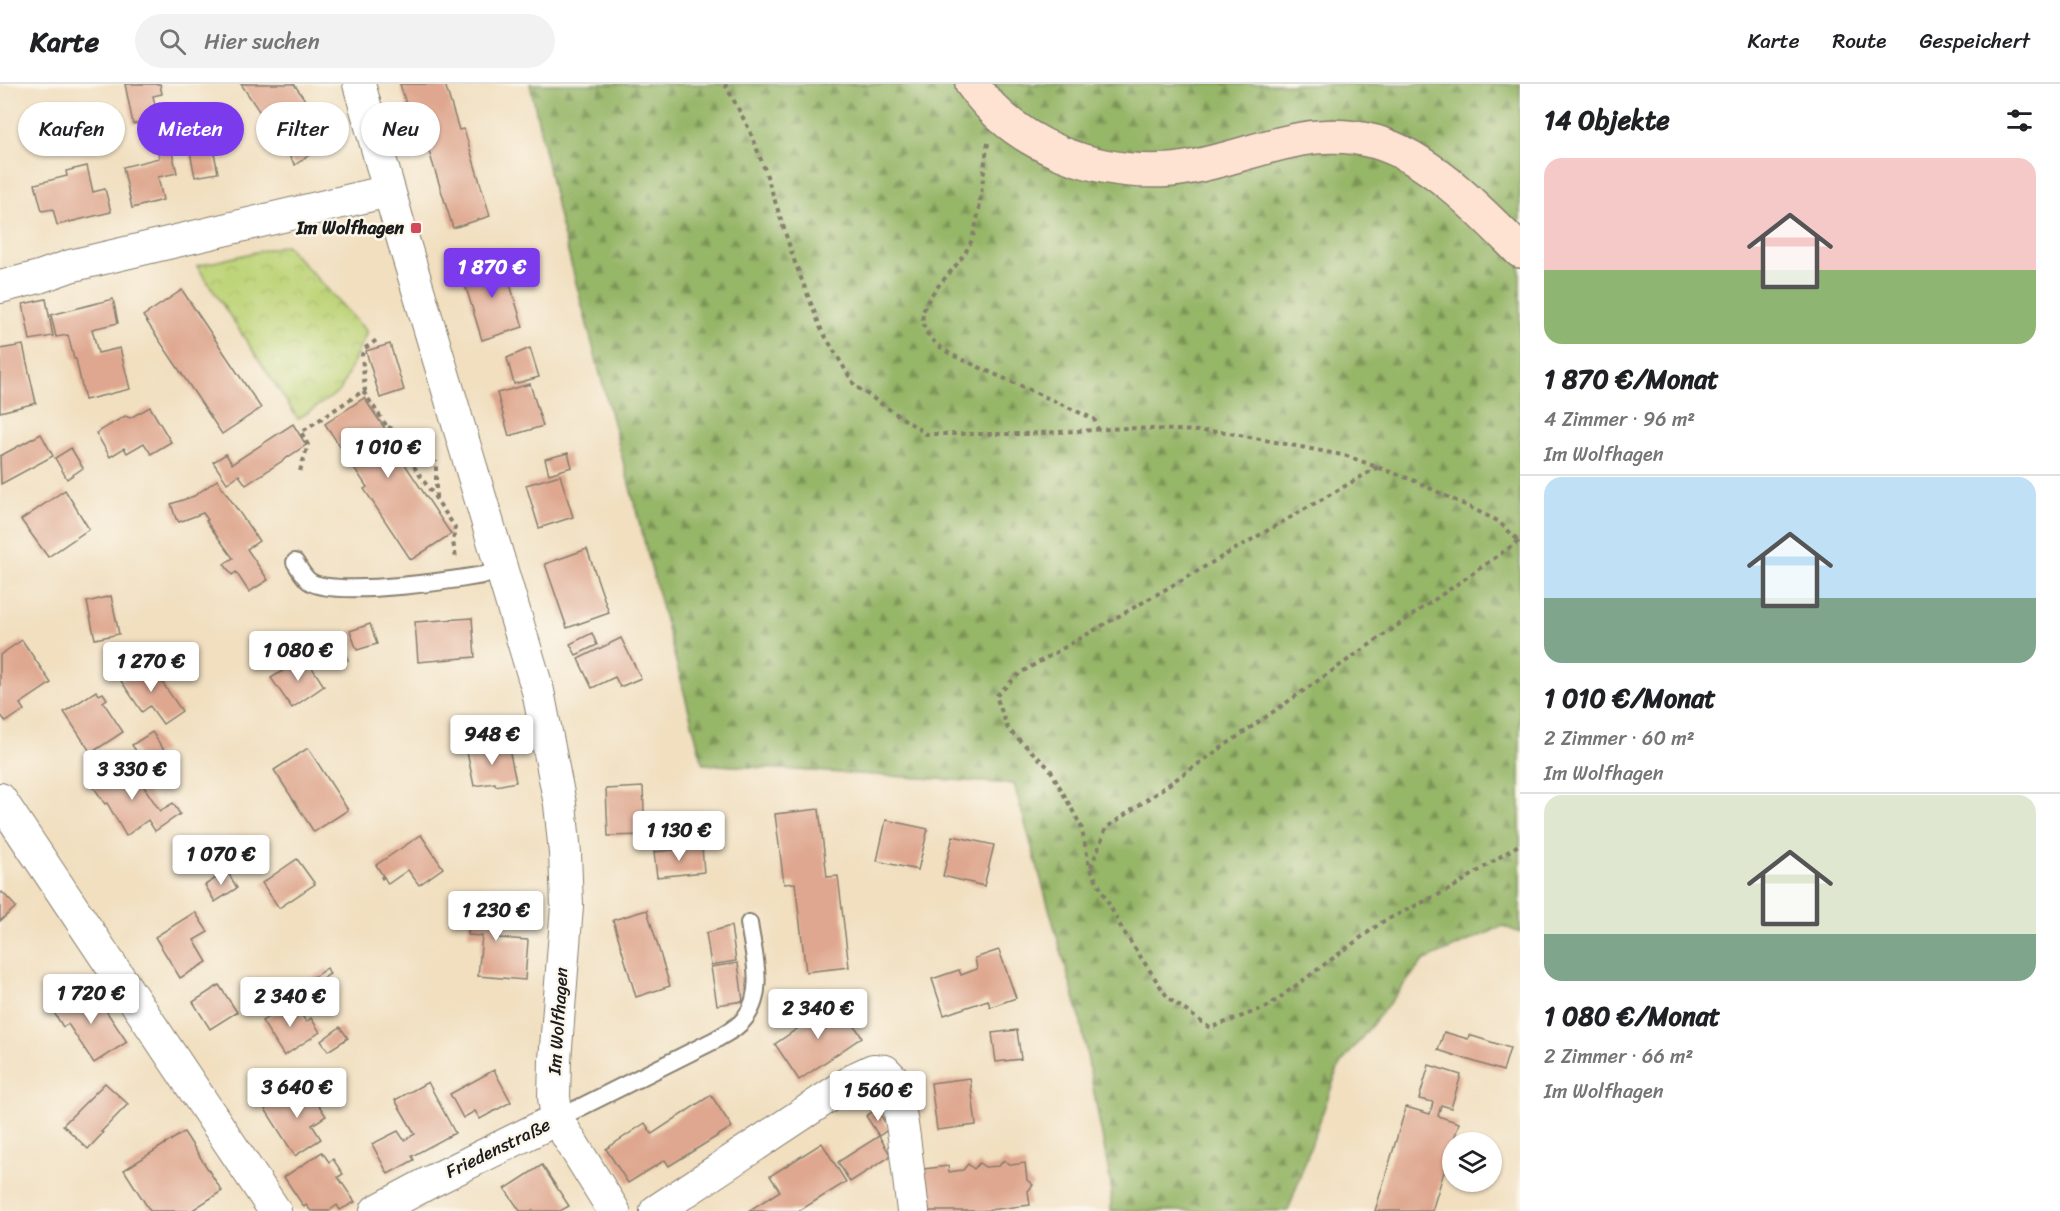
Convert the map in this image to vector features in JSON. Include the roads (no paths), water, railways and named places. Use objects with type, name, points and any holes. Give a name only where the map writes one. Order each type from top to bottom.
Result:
[{"type":"main road","points":[[972,84],[1003,117],[1026,135],[1059,152],[1092,163],[1129,170],[1174,170],[1272,144],[1309,137],[1343,137],[1377,142],[1408,156],[1453,188],[1520,251]]},
{"type":"street","name":"Im Wolfhagen","points":[[359,84],[388,191],[538,691],[560,804],[567,906],[553,1081],[557,1119]]},
{"type":"street","points":[[0,287],[70,267],[388,191]]},
{"type":"street","points":[[0,799],[275,1211]]},
{"type":"street","points":[[656,1211],[858,1077],[873,1070],[885,1071],[895,1081],[913,1211]]},
{"type":"street","name":"Friedenstraße","points":[[376,1211],[557,1119],[614,1211]]},
{"type":"lane","points":[[294,562],[309,581],[327,587],[356,588],[460,579],[503,571]]},
{"type":"lane","points":[[557,1119],[715,1040],[741,1023],[752,1007],[758,982],[749,923]]},
{"type":"place","name":"Im Wolfhagen","points":[[416,228]]}]
